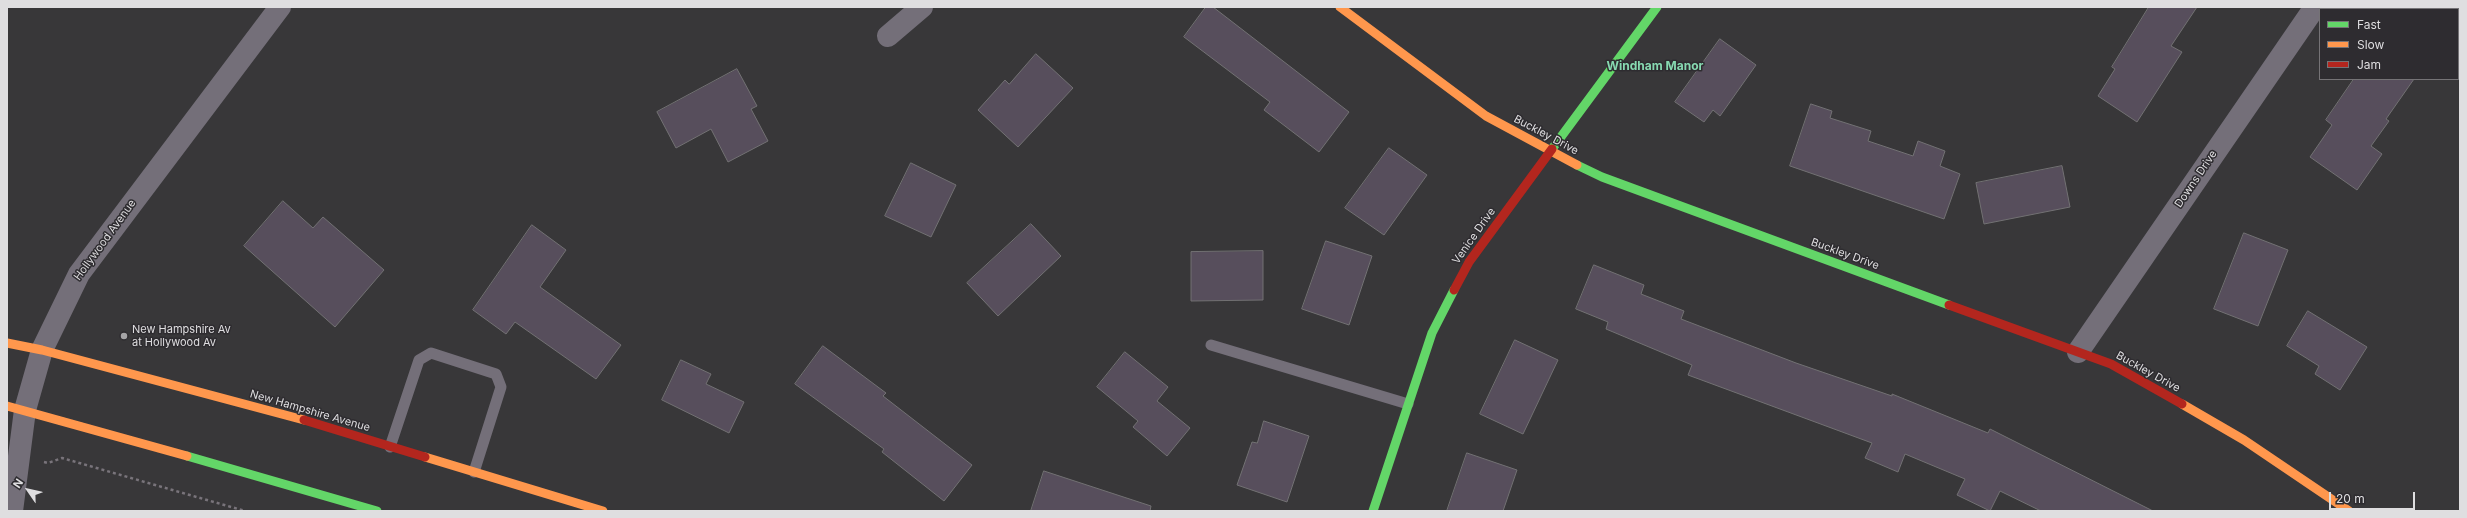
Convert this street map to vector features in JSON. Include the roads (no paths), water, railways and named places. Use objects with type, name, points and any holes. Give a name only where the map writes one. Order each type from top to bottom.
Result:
[{"type":"street","name":"Hollywood Avenue","points":[[12,511],[19,455],[16,408],[79,274],[280,7]]},
{"type":"street","points":[[888,36],[922,7]]},
{"type":"street","name":"Buckley Drive","points":[[1340,7],[1486,116],[1549,152],[1602,178],[2112,364],[2244,440],[2349,511]]},
{"type":"street","name":"Venice Drive","points":[[1373,511],[1432,333],[1469,262],[1657,7]]},
{"type":"street","name":"Downs Drive","points":[[2078,352],[2315,7]]},
{"type":"street","name":"New Hampshire Avenue","points":[[7,343],[42,350],[297,418],[603,511]]},
{"type":"street","points":[[16,408],[283,482],[377,511]]},
{"type":"lane","points":[[1211,345],[1408,404]]},
{"type":"lane","points":[[390,447],[419,360],[431,354],[496,374],[501,387],[474,472]]},
{"type":"place","name":"New Hampshire Av at Hollywood Av","points":[[124,336]]},
{"type":"district","name":"Windham Manor","points":[[1655,66]]}]
